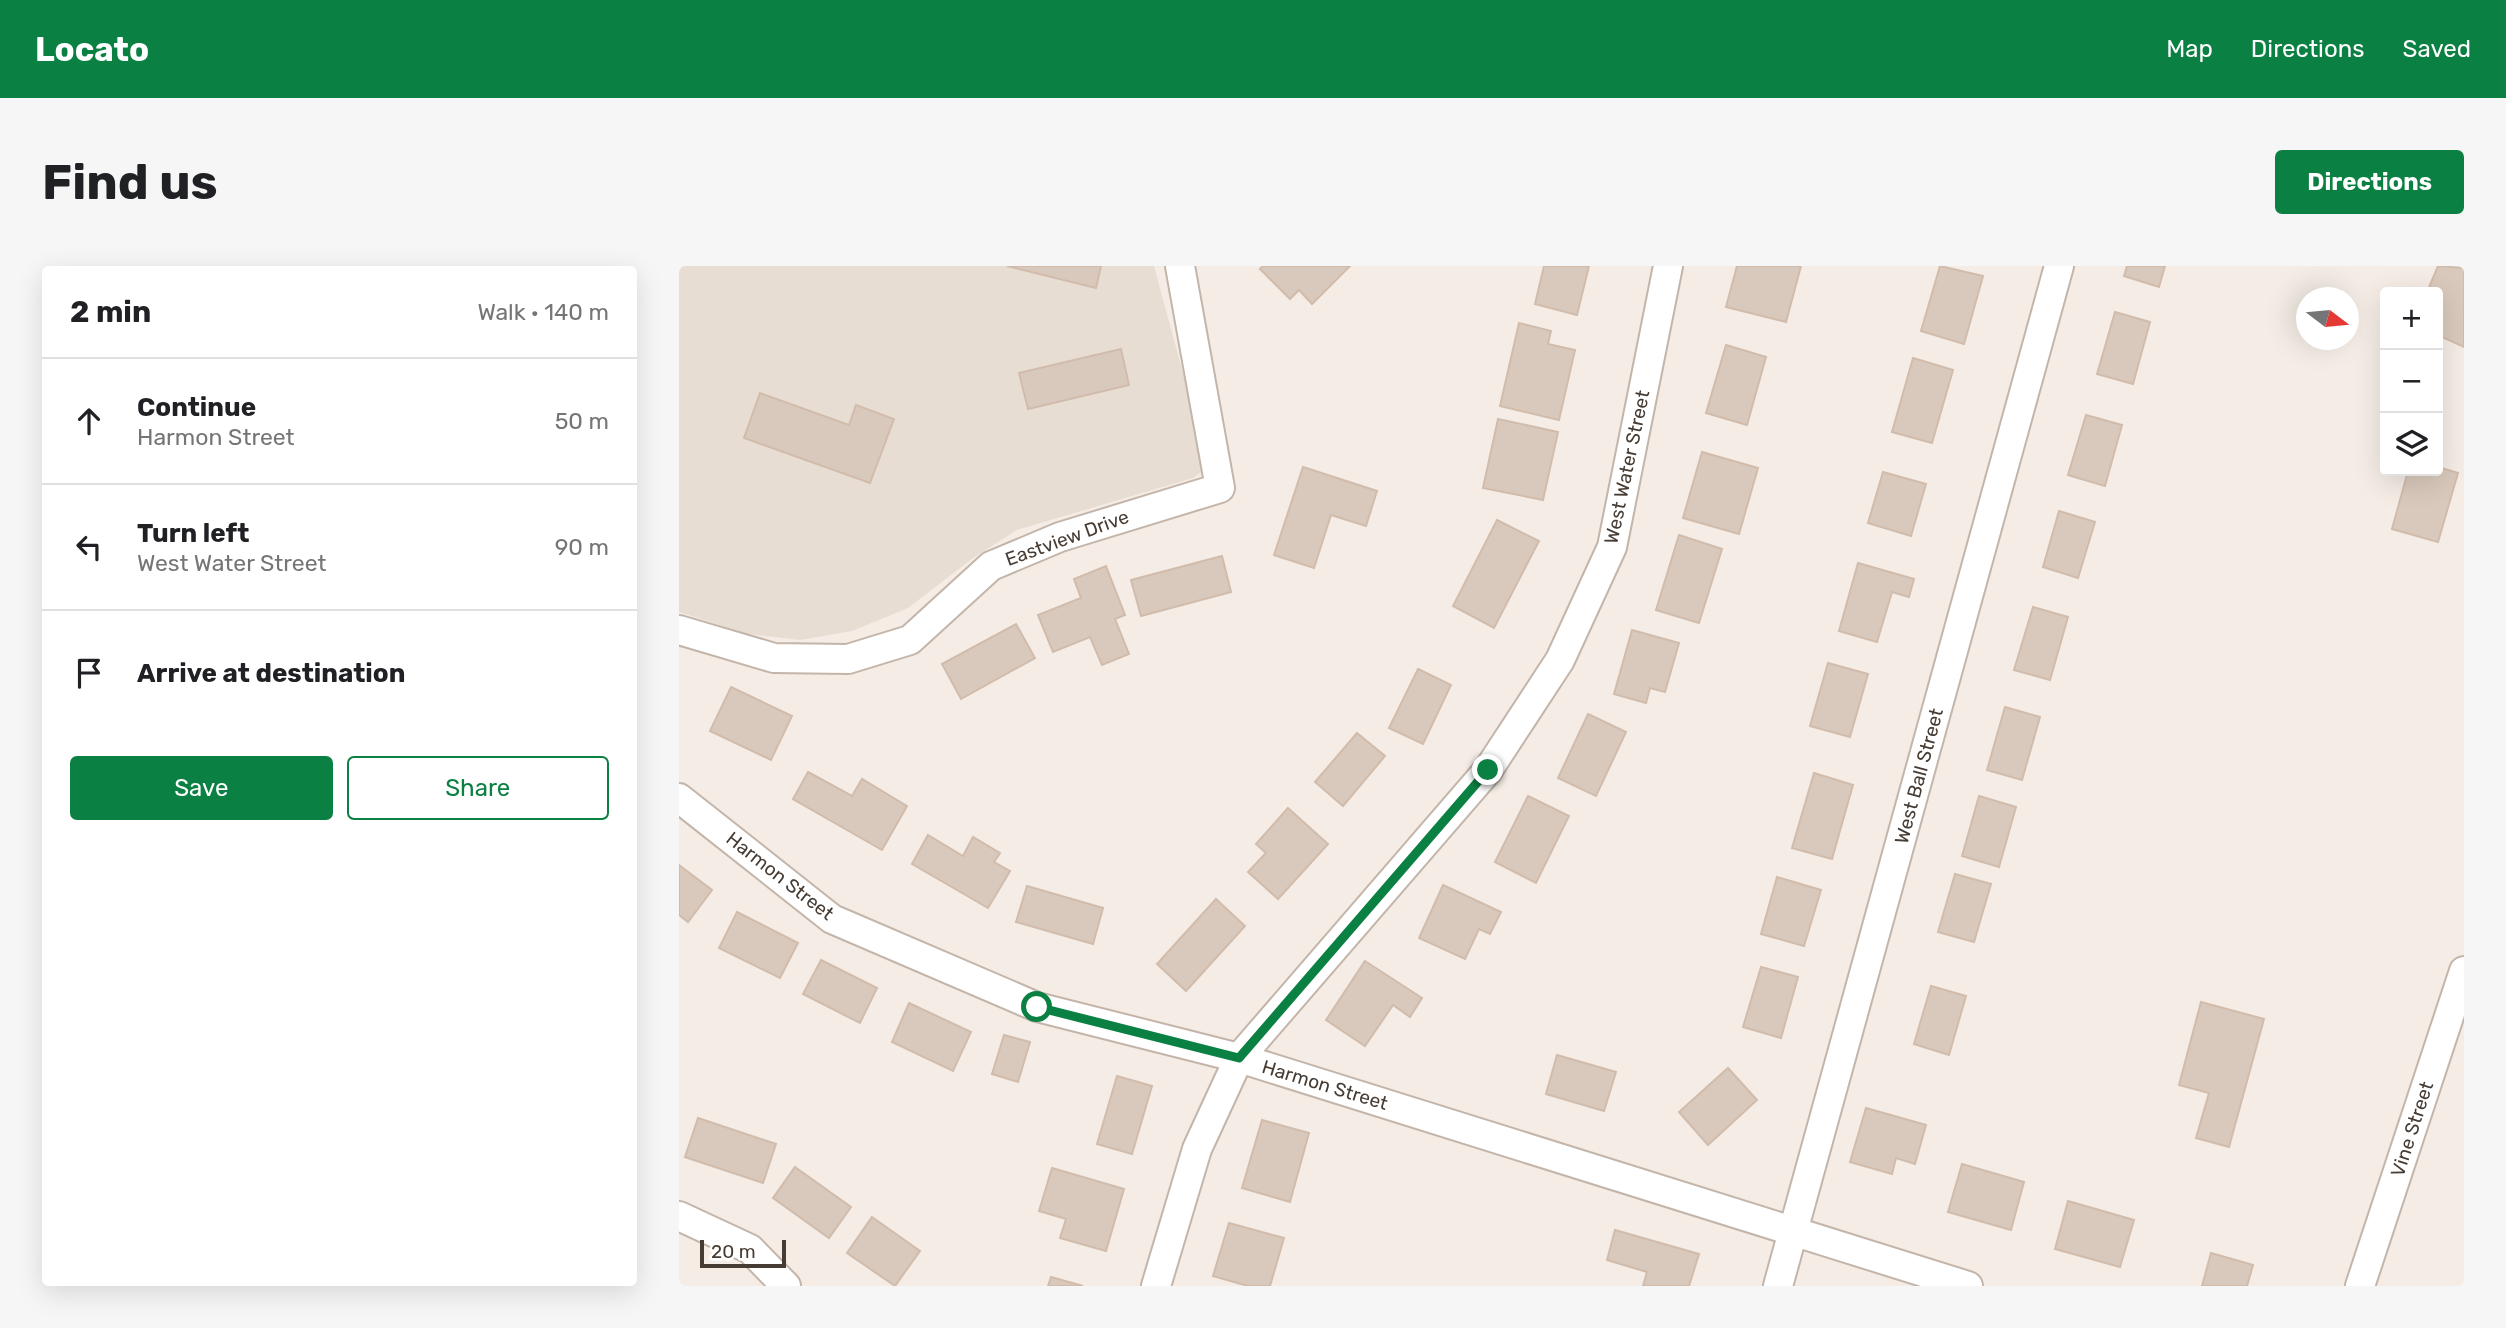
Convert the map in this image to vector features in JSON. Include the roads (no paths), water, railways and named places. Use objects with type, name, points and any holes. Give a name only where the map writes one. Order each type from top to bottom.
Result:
[{"type":"street","name":"Eastview Drive","points":[[679,630],[774,658],[848,659],[910,640],[991,566],[1060,537],[1220,488],[1180,266]]},
{"type":"street","name":"West Water Street","points":[[1156,1286],[1197,1149],[1239,1058],[1488,770],[1560,660],[1612,547],[1668,266]]},
{"type":"street","name":"West Ball Street","points":[[1778,1286],[2059,266]]},
{"type":"street","name":"Harmon Street","points":[[679,798],[832,919],[1037,1007],[1239,1058],[1968,1286]]},
{"type":"street","name":"Vine Street","points":[[2360,1286],[2464,971]]},
{"type":"street","points":[[679,1216],[750,1249],[786,1286]]}]
